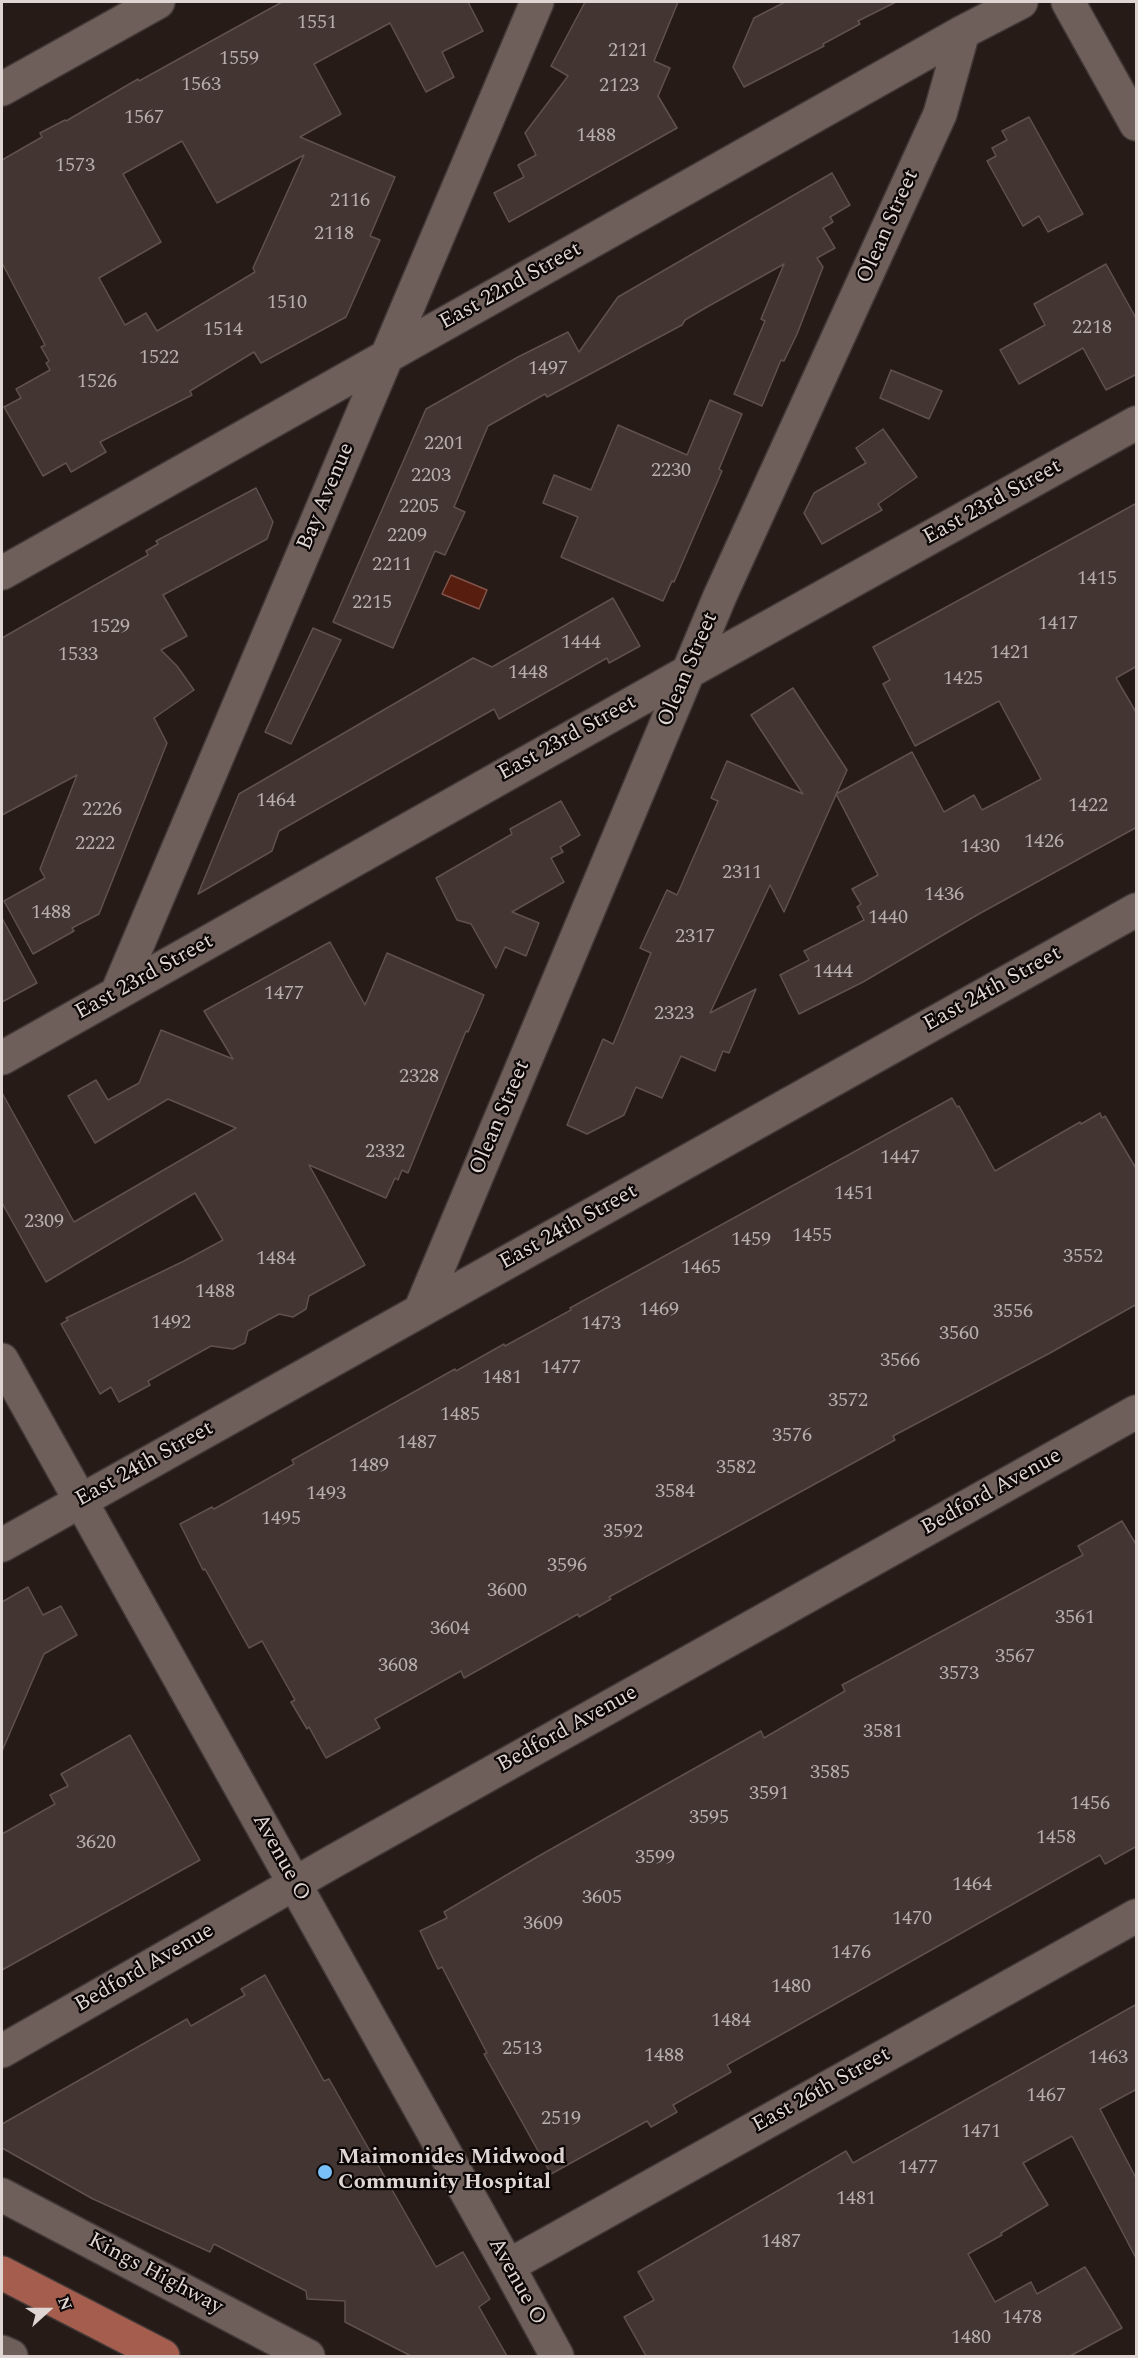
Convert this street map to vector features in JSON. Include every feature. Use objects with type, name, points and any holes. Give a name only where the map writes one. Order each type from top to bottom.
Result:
[{"type":"main road","points":[[2,2273],[163,2356]]},
{"type":"street","points":[[2,90],[158,2]]},
{"type":"street","name":"Bay Avenue","points":[[117,993],[537,2]]},
{"type":"street","name":"East 22nd Street","points":[[2,573],[963,32],[1021,2]]},
{"type":"street","points":[[1068,2],[1137,124]]},
{"type":"street","name":"Olean Street","points":[[420,1311],[720,596],[940,114],[963,32]]},
{"type":"street","name":"East 23rd Street","points":[[2,1058],[688,672],[1137,423]]},
{"type":"street","name":"East 24th Street","points":[[2,1545],[1137,910]]},
{"type":"street","name":"Avenue O","points":[[2,1360],[557,2356]]},
{"type":"street","name":"Bedford Avenue","points":[[2,2052],[294,1884],[1137,1412]]},
{"type":"street","name":"East 26th Street","points":[[508,2266],[1137,1916]]},
{"type":"street","name":"Kings Highway","points":[[2,2195],[308,2356]]},
{"type":"street","points":[[2,2352],[11,2356]]},
{"type":"shaded area","points":[[451,575],[487,590],[479,609],[442,594]]},
{"type":"building","points":[[282,2],[468,2],[483,31],[442,52],[454,77],[426,92],[390,23],[314,64],[341,114],[300,137],[395,177],[370,236],[380,240],[346,317],[261,363],[254,352],[190,391],[192,395],[100,442],[106,452],[71,472],[66,463],[43,476],[4,407],[21,398],[16,389],[50,370],[46,363],[49,361],[41,347],[45,345],[2,263],[2,160],[42,137],[40,133],[66,121],[138,79],[139,81]],"holes":[[[182,141],[217,203],[304,155],[253,268],[255,272],[157,331],[146,313],[125,325],[99,278],[161,242],[123,174]]]},
{"type":"building","points":[[585,2],[678,2],[654,61],[670,68],[658,96],[677,128],[509,222],[494,193],[524,177],[518,165],[536,155],[525,133],[568,76],[551,66]]},
{"type":"building","points":[[785,2],[896,2],[858,21],[860,24],[823,44],[824,46],[744,87],[733,67],[754,18]]},
{"type":"building","points":[[1029,117],[1083,214],[1048,232],[1039,216],[1023,226],[987,161],[996,156],[992,148],[1007,140],[1002,131]]},
{"type":"building","points":[[832,173],[850,205],[830,217],[833,222],[823,228],[835,248],[817,258],[823,267],[797,334],[784,361],[781,360],[762,406],[734,394],[765,321],[761,319],[784,264],[685,320],[682,325],[547,397],[545,394],[488,426],[454,507],[465,512],[445,555],[435,551],[393,648],[333,622],[426,409],[518,357],[568,332],[579,352],[618,297]]},
{"type":"building","points":[[1106,264],[1137,320],[1137,374],[1106,390],[1083,348],[1019,384],[1000,350],[1045,325],[1034,304]]},
{"type":"building","points":[[891,370],[942,391],[929,419],[880,398]]},
{"type":"building","points":[[710,400],[742,414],[719,469],[722,471],[674,582],[672,581],[663,601],[561,557],[578,517],[543,503],[554,475],[591,490],[618,425],[687,455]]},
{"type":"building","points":[[883,429],[917,477],[878,504],[882,510],[822,544],[804,513],[814,493],[866,463],[856,448]]},
{"type":"building","points":[[256,488],[273,522],[267,539],[163,595],[187,636],[161,650],[177,666],[194,690],[154,718],[167,743],[99,914],[72,928],[74,931],[33,954],[4,901],[45,878],[40,869],[77,775],[2,815],[2,638],[148,555],[146,551],[158,544],[156,541]]},
{"type":"building","points":[[1137,503],[1137,666],[1116,678],[1137,714],[1137,827],[977,915],[863,982],[799,1014],[780,975],[809,960],[804,951],[864,920],[857,907],[861,904],[852,889],[878,875],[836,794],[912,752],[944,812],[974,795],[982,810],[1041,779],[999,701],[915,746],[883,684],[890,680],[873,647]]},
{"type":"building","points":[[613,598],[640,646],[609,663],[607,658],[499,719],[494,709],[279,831],[272,851],[198,894],[239,794],[473,658],[492,667]]},
{"type":"building","points":[[313,628],[341,640],[291,744],[265,732]]},
{"type":"building","points":[[793,688],[847,770],[784,912],[770,885],[710,1013],[756,989],[729,1053],[723,1051],[715,1071],[681,1056],[662,1098],[636,1087],[624,1115],[587,1134],[567,1125],[603,1039],[613,1044],[651,953],[640,948],[667,890],[677,895],[718,801],[711,798],[727,761],[803,794],[751,715]]},
{"type":"building","points":[[561,801],[580,835],[560,847],[563,852],[551,858],[564,882],[512,912],[539,923],[526,956],[505,947],[496,968],[471,924],[457,920],[436,878],[512,834],[510,829]]},
{"type":"building","points":[[2,918],[37,983],[2,1002]]},
{"type":"building","points":[[330,942],[365,1005],[387,953],[484,995],[468,1032],[466,1031],[408,1173],[402,1170],[398,1180],[395,1178],[386,1198],[309,1165],[365,1265],[309,1296],[306,1309],[293,1317],[279,1314],[248,1331],[245,1343],[233,1349],[211,1346],[148,1381],[150,1385],[119,1402],[111,1387],[100,1394],[61,1324],[68,1320],[66,1318],[223,1240],[195,1193],[46,1282],[2,1203],[2,1093],[74,1222],[236,1128],[168,1099],[95,1143],[68,1096],[96,1080],[108,1100],[139,1083],[161,1030],[233,1059],[204,1011]]},
{"type":"building","points":[[952,1098],[957,1107],[959,1106],[995,1171],[1080,1122],[1081,1124],[1100,1113],[1102,1118],[1105,1116],[1137,1170],[1137,1304],[893,1436],[895,1440],[609,1597],[611,1599],[579,1617],[578,1614],[464,1678],[461,1671],[375,1719],[380,1728],[326,1758],[309,1727],[307,1729],[291,1702],[295,1700],[262,1641],[249,1648],[205,1569],[203,1570],[180,1524],[212,1507],[214,1509],[294,1464],[292,1460],[455,1369],[456,1371],[504,1344],[505,1346]]},
{"type":"building","points":[[1122,1521],[1137,1546],[1137,1846],[1105,1864],[1100,1855],[727,2065],[731,2072],[673,2105],[677,2112],[651,2127],[647,2121],[551,2174],[484,2054],[487,2053],[442,1967],[438,1969],[420,1931],[447,1918],[444,1912],[537,1857],[761,1731],[764,1738],[845,1691],[842,1685],[1083,1555],[1078,1546]]},
{"type":"building","points":[[28,1587],[43,1615],[61,1606],[77,1635],[44,1654],[2,1751],[2,1602]]},
{"type":"building","points":[[130,1735],[200,1860],[2,1970],[2,1834],[55,1804],[50,1795],[68,1786],[61,1774]]},
{"type":"building","points":[[265,1975],[324,2081],[329,2079],[436,2267],[463,2252],[490,2299],[479,2307],[507,2356],[411,2356],[345,2322],[345,2301],[307,2299],[306,2291],[214,2244],[210,2252],[93,2199],[2,2148],[2,2124],[187,2019],[191,2026],[245,1995],[241,1989]]},
{"type":"building","points":[[1137,2004],[1137,2089],[1100,2109],[1137,2180],[1137,2260],[1072,2136],[1023,2163],[1048,2205],[968,2254],[995,2302],[1031,2282],[1037,2294],[1085,2267],[1122,2328],[1070,2356],[646,2356],[624,2317],[654,2300],[638,2272],[846,2151],[853,2163]]},
{"type":"place","name":"Maimonides Midwood Community Hospital","points":[[325,2172]]}]
